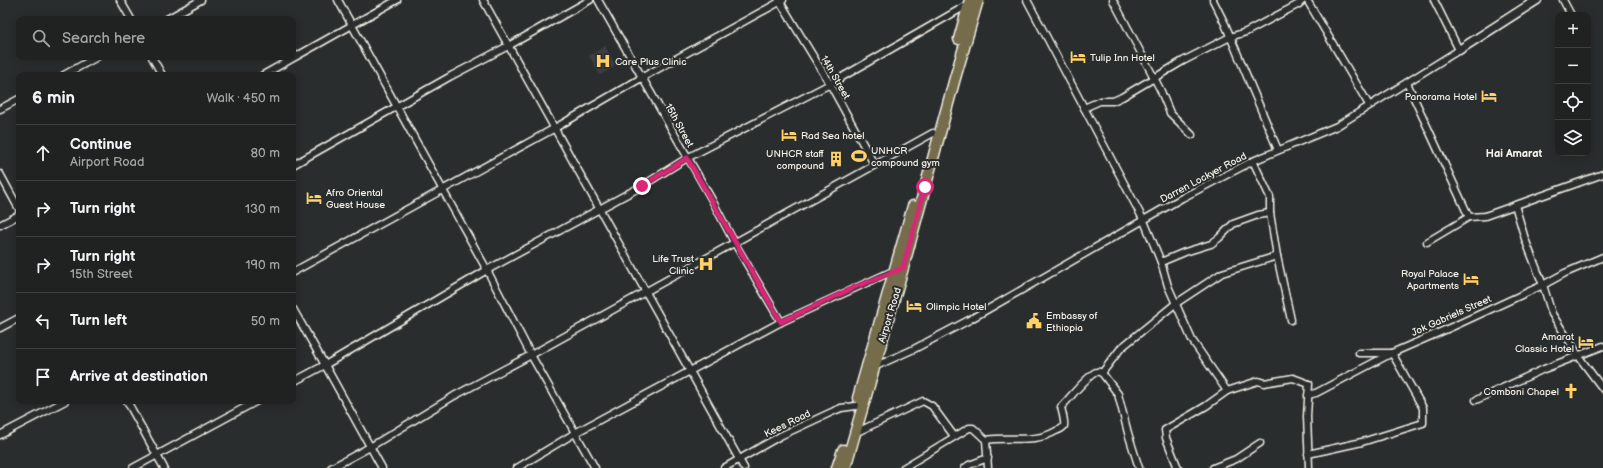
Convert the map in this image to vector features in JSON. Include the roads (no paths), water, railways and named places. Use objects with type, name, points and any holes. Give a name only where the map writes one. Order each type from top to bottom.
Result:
[{"type":"main road","name":"Airport Road","points":[[845,468],[855,433],[859,405],[874,367],[933,133],[973,2]]},
{"type":"main road","name":"Airport Road","points":[[838,468],[859,405],[899,269],[973,2]]},
{"type":"street","points":[[120,0],[128,16]]},
{"type":"street","points":[[172,16],[201,0]]},
{"type":"street","points":[[338,0],[488,270],[531,355],[595,468]]},
{"type":"street","points":[[296,56],[351,24],[397,0]]},
{"type":"street","points":[[483,0],[510,45],[599,209],[744,468]]},
{"type":"street","points":[[296,162],[590,0]]},
{"type":"street","name":"15th Street","points":[[598,0],[643,77],[734,242],[781,322]]},
{"type":"street","points":[[1027,0],[1144,220],[1161,262],[1175,304],[1192,340],[1227,391]]},
{"type":"street","points":[[1113,0],[1173,117],[1192,135]]},
{"type":"street","points":[[1212,0],[1230,37],[1278,150]]},
{"type":"street","points":[[1084,108],[1100,101],[1113,101],[1122,97],[1183,61],[1230,37],[1246,32],[1299,4],[1303,0]]},
{"type":"street","points":[[1307,0],[1369,105]]},
{"type":"street","points":[[1434,0],[1459,50]]},
{"type":"street","name":"Darren Lockyer Road","points":[[874,367],[914,349],[969,320],[1182,198],[1253,161],[1337,126],[1537,0]]},
{"type":"street","points":[[1563,0],[1569,12]]},
{"type":"street","points":[[296,270],[555,128],[643,77],[781,1]]},
{"type":"street","name":"14th Street","points":[[781,1],[830,84],[874,164]]},
{"type":"street","points":[[296,380],[687,158],[830,84],[973,2]]},
{"type":"street","points":[[70,72],[92,60]]},
{"type":"street","points":[[154,60],[160,72]]},
{"type":"street","points":[[268,72],[289,60]]},
{"type":"street","points":[[1407,83],[1468,217]]},
{"type":"street","points":[[0,109],[16,101]]},
{"type":"street","points":[[330,468],[370,447],[454,396],[531,355],[874,164],[933,133]]},
{"type":"street","points":[[1253,161],[1270,197],[1270,213],[1277,256],[1291,320]]},
{"type":"street","points":[[0,174],[16,203]]},
{"type":"street","points":[[1427,242],[1468,217],[1485,216],[1603,174]]},
{"type":"street","points":[[1515,205],[1525,239],[1543,285],[1552,314],[1578,355],[1603,389]]},
{"type":"street","points":[[1161,262],[1185,252],[1211,244],[1232,224],[1258,215],[1270,213]]},
{"type":"street","points":[[0,225],[16,217]]},
{"type":"street","points":[[1102,373],[1121,348],[1175,304],[1222,273],[1277,256]]},
{"type":"street","name":"Jok Gabriels Street","points":[[1308,395],[1323,389],[1392,352],[1603,257]]},
{"type":"street","points":[[518,468],[689,371],[781,322],[899,269]]},
{"type":"street","points":[[296,314],[382,468]]},
{"type":"street","points":[[0,328],[16,320]]},
{"type":"street","points":[[1476,400],[1544,369],[1603,346]]},
{"type":"street","points":[[1308,454],[1362,442],[1423,423],[1423,408],[1392,353],[1360,353]]},
{"type":"street","points":[[986,440],[1002,438],[1033,439],[1050,435],[1062,428],[1064,424],[1061,407],[1088,378],[1098,372],[1102,373]]},
{"type":"street","points":[[1102,373],[1118,394],[1139,468]]},
{"type":"street","points":[[1178,468],[1166,438],[1165,430],[1206,406],[1227,391],[1258,381],[1264,383],[1293,378],[1309,384],[1309,468]]},
{"type":"street","points":[[855,433],[923,401],[932,406],[954,436]]},
{"type":"street","points":[[0,435],[59,404]]},
{"type":"street","points":[[129,404],[164,468]]},
{"type":"street","points":[[133,468],[251,404]]},
{"type":"street","name":"Kees Road","points":[[724,468],[780,436],[841,408],[859,405]]},
{"type":"street","points":[[903,468],[969,428],[973,428],[986,440],[988,468]]},
{"type":"street","points":[[1213,468],[1236,459],[1260,443]]},
{"type":"street","points":[[965,468],[988,458]]},
{"type":"place","name":"Tulip Inn Hotel","points":[[1078,57]]},
{"type":"place","name":"Care Plus Clinic","points":[[603,61]]},
{"type":"place","name":"Panorama Hotel","points":[[1489,96]]},
{"type":"place","name":"Rad Sea hotel","points":[[789,135]]},
{"type":"place","name":"UNHCR compound gym","points":[[859,156]]},
{"type":"place","name":"UNHCR staff compound","points":[[836,159]]},
{"type":"place","name":"Afro Oriental Guest House","points":[[314,198]]},
{"type":"place","name":"Life Trust Clinic","points":[[706,264]]},
{"type":"place","name":"Royal Palace Apartments","points":[[1471,279]]},
{"type":"place","name":"Olimpic Hotel","points":[[914,306]]},
{"type":"place","name":"Embassy of Ethiopia","points":[[1034,321]]},
{"type":"place","name":"Amarat Classic Hotel","points":[[1586,342]]},
{"type":"place","name":"Comboni Chapel","points":[[1571,391]]},
{"type":"district","name":"Hai Amarat","points":[[1514,153]]}]
